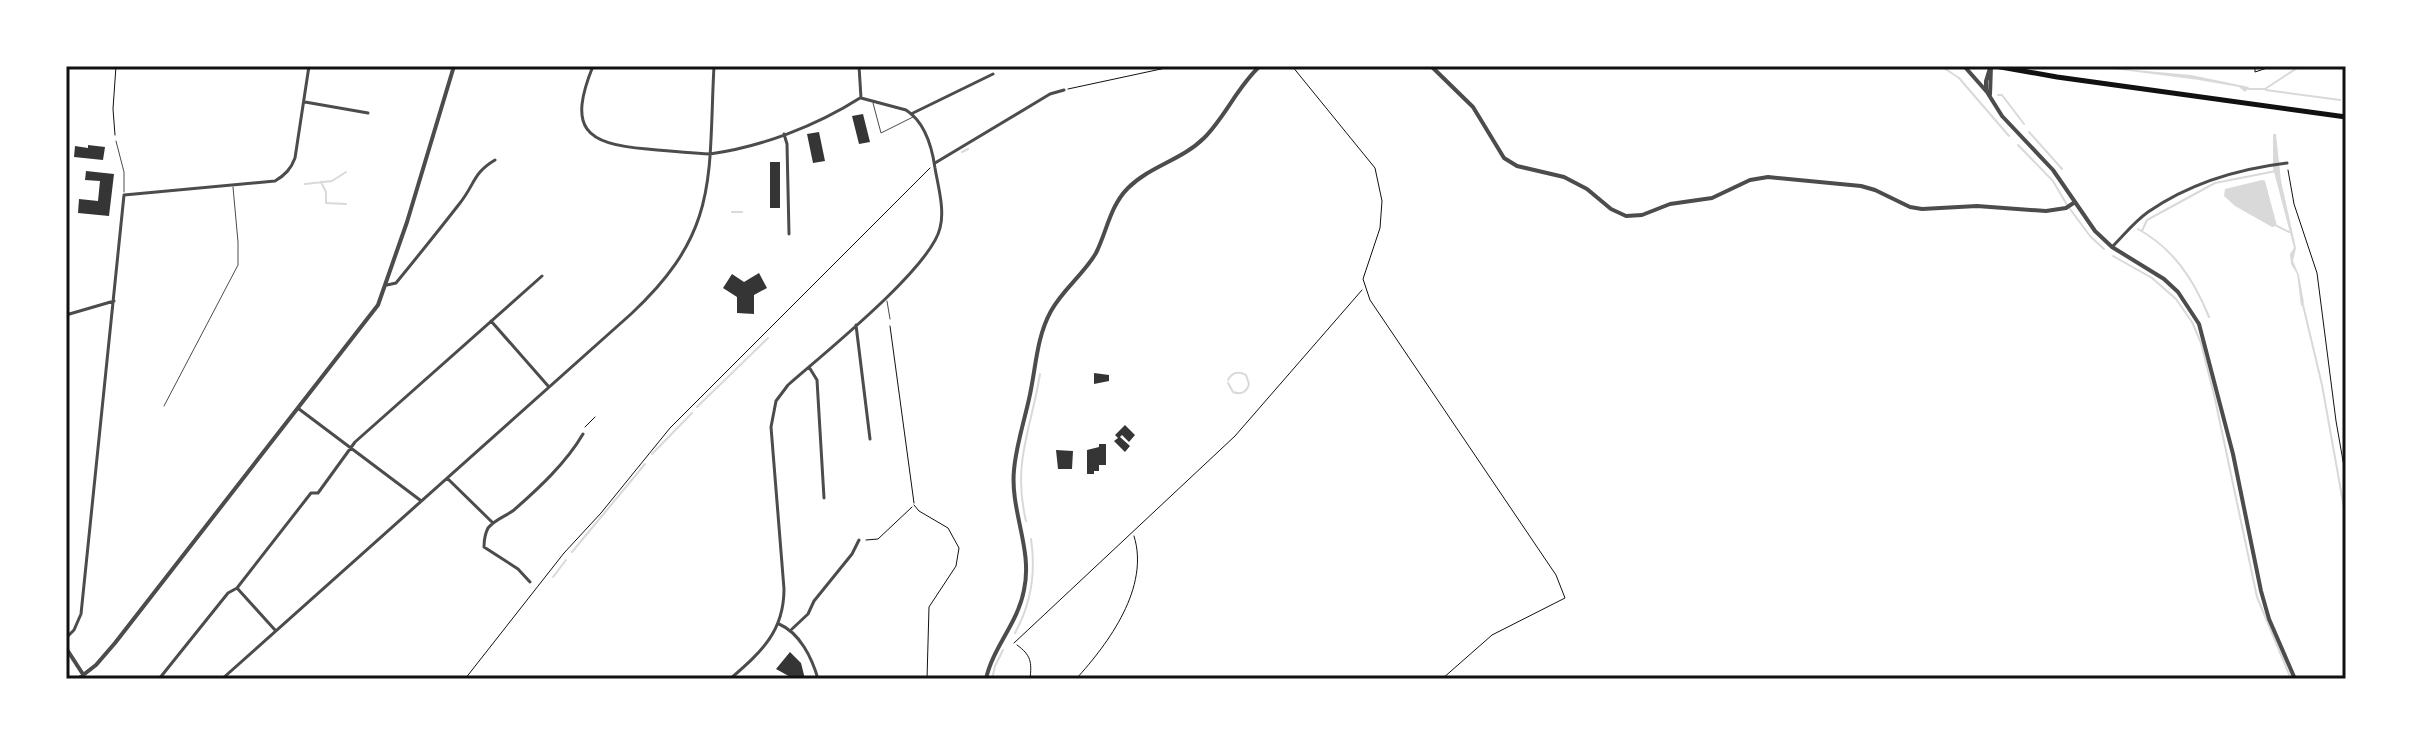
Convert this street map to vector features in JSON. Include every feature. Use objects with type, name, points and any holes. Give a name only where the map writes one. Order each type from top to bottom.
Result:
[{"type":"main road","points":[[1992,66],[2346,117]]},
{"type":"street","points":[[66,638],[74,630],[81,614],[124,195],[275,181],[290,169],[296,153],[309,66]]},
{"type":"street","points":[[78,679],[84,677],[115,643],[369,319],[387,285],[454,66]]},
{"type":"street","points":[[593,66],[582,95],[581,112],[584,124],[604,143],[710,154],[740,149],[784,134],[861,98],[913,115],[930,141],[935,163],[941,218],[940,231],[929,249],[887,298],[782,392],[776,401],[771,420],[784,589],[779,624],[772,637],[730,679]]},
{"type":"street","points":[[222,679],[649,297],[680,260],[704,206],[714,66]]},
{"type":"street","points":[[859,66],[861,98]]},
{"type":"street","points":[[986,679],[993,655],[1014,621],[1025,587],[1026,555],[1013,493],[1014,468],[1046,320],[1095,253],[1111,214],[1125,191],[1202,140],[1247,78],[1260,66]]},
{"type":"street","points":[[1431,66],[1473,107],[1504,158],[1517,166],[1564,177],[1626,216],[1642,215],[1670,204],[1712,198],[1741,183],[1768,177],[1861,186],[1922,209],[1977,206],[2046,211],[2066,208],[2075,202]]},
{"type":"street","points":[[1964,66],[2002,116],[2062,181],[2086,221],[2112,247],[2164,279],[2178,292],[2199,324],[2227,429],[2261,591],[2269,619],[2295,679]]},
{"type":"street","points":[[1988,95],[1992,66]]},
{"type":"street","points":[[913,115],[993,74]]},
{"type":"street","points":[[935,163],[1050,94],[1064,90]]},
{"type":"street","points":[[304,102],[368,113]]},
{"type":"street","points":[[784,134],[787,144],[789,234]]},
{"type":"street","points":[[387,285],[396,283],[463,199],[473,177],[495,160]]},
{"type":"street","points":[[2112,247],[2148,212],[2185,192],[2221,175],[2285,164]]},
{"type":"street","points":[[159,679],[228,593],[237,588],[311,493],[318,493],[355,442],[542,276]]},
{"type":"street","points":[[66,315],[114,301]]},
{"type":"street","points":[[491,321],[549,387]]},
{"type":"street","points":[[856,325],[870,439]]},
{"type":"street","points":[[809,367],[817,380],[824,498]]},
{"type":"street","points":[[299,409],[421,500]]},
{"type":"street","points":[[530,582],[518,569],[484,547],[489,527],[535,492],[575,448],[583,434]]},
{"type":"street","points":[[447,478],[493,523]]},
{"type":"street","points":[[792,629],[808,614],[814,601],[852,554],[859,540]]},
{"type":"street","points":[[237,588],[275,630]]},
{"type":"street","points":[[779,624],[792,629],[818,679]]},
{"type":"street","points":[[66,648],[84,677]]},
{"type":"lane","points":[[873,101],[881,133],[913,115]]},
{"type":"lane","points":[[116,141],[124,172],[124,195]]},
{"type":"lane","points":[[164,406],[238,265],[233,185]]},
{"type":"lane","points":[[887,298],[890,319]]},
{"type":"path","points":[[116,66],[113,109],[116,141]]},
{"type":"path","points":[[1064,90],[1175,66]]},
{"type":"path","points":[[1292,66],[1375,168],[1382,201],[1380,228],[1364,274],[1364,288],[1370,300],[1556,575],[1565,598],[1492,635],[1442,679]]},
{"type":"path","points":[[2255,66],[2255,72],[2273,66]]},
{"type":"path","points":[[465,679],[564,553],[670,428],[935,163]]},
{"type":"path","points":[[2285,164],[2294,204],[2317,273],[2346,478]]},
{"type":"path","points":[[1030,679],[1032,661],[1014,643],[1235,436],[1364,288]]},
{"type":"path","points":[[890,319],[914,505],[948,528],[959,548],[956,566],[929,607],[927,679]]},
{"type":"path","points":[[583,434],[584,428],[595,417]]},
{"type":"path","points":[[859,540],[878,539],[914,505]]},
{"type":"path","points":[[1076,679],[1105,642],[1134,588],[1137,571],[1133,533]]},
{"type":"shaded area","points":[[2091,66],[2191,75],[2249,87],[2245,92],[2239,87],[2199,80]]},
{"type":"shaded area","points":[[2273,134],[2276,134],[2281,181],[2296,248],[2293,261],[2299,275],[2304,303],[2301,306],[2297,274],[2291,264],[2290,254],[2294,248],[2273,168]]},
{"type":"shaded area","points":[[2265,181],[2277,226],[2272,227],[2235,206],[2224,196],[2225,189]]},
{"type":"building","points":[[863,114],[870,142],[859,144],[852,116]]},
{"type":"building","points":[[819,132],[825,161],[813,163],[807,134]]},
{"type":"building","points":[[88,145],[105,147],[103,160],[74,157],[75,146],[88,148]]},
{"type":"building","points":[[770,162],[780,162],[780,208],[770,208]]},
{"type":"building","points":[[86,171],[114,174],[109,216],[78,213],[79,199],[98,201],[100,181],[85,180]]},
{"type":"building","points":[[759,273],[767,288],[754,295],[754,314],[737,313],[737,297],[723,288],[732,274],[744,282]]},
{"type":"building","points":[[1094,373],[1109,375],[1109,381],[1094,384]]},
{"type":"building","points":[[1125,425],[1135,435],[1129,442],[1122,435],[1120,437],[1130,446],[1125,452],[1114,441],[1118,438],[1115,435]]},
{"type":"building","points":[[1099,444],[1106,444],[1106,465],[1099,465],[1099,471],[1094,471],[1094,474],[1087,474],[1087,450],[1099,447]]},
{"type":"building","points":[[1056,450],[1073,451],[1072,469],[1058,469]]},
{"type":"building","points":[[790,652],[801,663],[805,679],[794,679],[776,669]]},
{"type":"waterway","points":[[1941,66],[1959,78],[2009,136]]},
{"type":"waterway","points":[[2246,89],[2265,89],[2300,66]]},
{"type":"waterway","points":[[2266,90],[2340,100]]},
{"type":"waterway","points":[[1998,95],[2002,95],[2024,124]]},
{"type":"waterway","points":[[2029,132],[2062,169]]},
{"type":"waterway","points":[[2018,145],[2053,181],[2067,205]]},
{"type":"waterway","points":[[962,152],[968,149]]},
{"type":"waterway","points":[[2142,231],[2147,220],[2215,183],[2276,171]]},
{"type":"waterway","points":[[305,184],[332,181],[346,172]]},
{"type":"waterway","points":[[321,182],[326,192],[326,203],[346,204]]},
{"type":"waterway","points":[[2070,209],[2104,249]]},
{"type":"waterway","points":[[732,212],[742,212]]},
{"type":"waterway","points":[[2277,226],[2289,232]]},
{"type":"waterway","points":[[2138,229],[2162,246],[2181,267],[2197,290],[2209,317]]},
{"type":"waterway","points":[[2113,256],[2152,278],[2176,299],[2192,322],[2201,343],[2257,597],[2291,679]]},
{"type":"waterway","points":[[2303,305],[2322,385],[2346,519]]},
{"type":"waterway","points":[[697,407],[768,338]]},
{"type":"waterway","points":[[1228,380],[1234,374],[1241,373],[1246,375],[1249,384],[1245,391],[1239,393],[1233,392],[1228,383]]},
{"type":"waterway","points":[[1026,521],[1022,500],[1022,464],[1040,374]]},
{"type":"waterway","points":[[652,454],[692,413]]},
{"type":"waterway","points":[[572,552],[645,464]]},
{"type":"waterway","points":[[1015,633],[1031,588],[1031,539]]},
{"type":"waterway","points":[[553,577],[566,560]]},
{"type":"waterway","points":[[992,679],[1003,650]]}]
